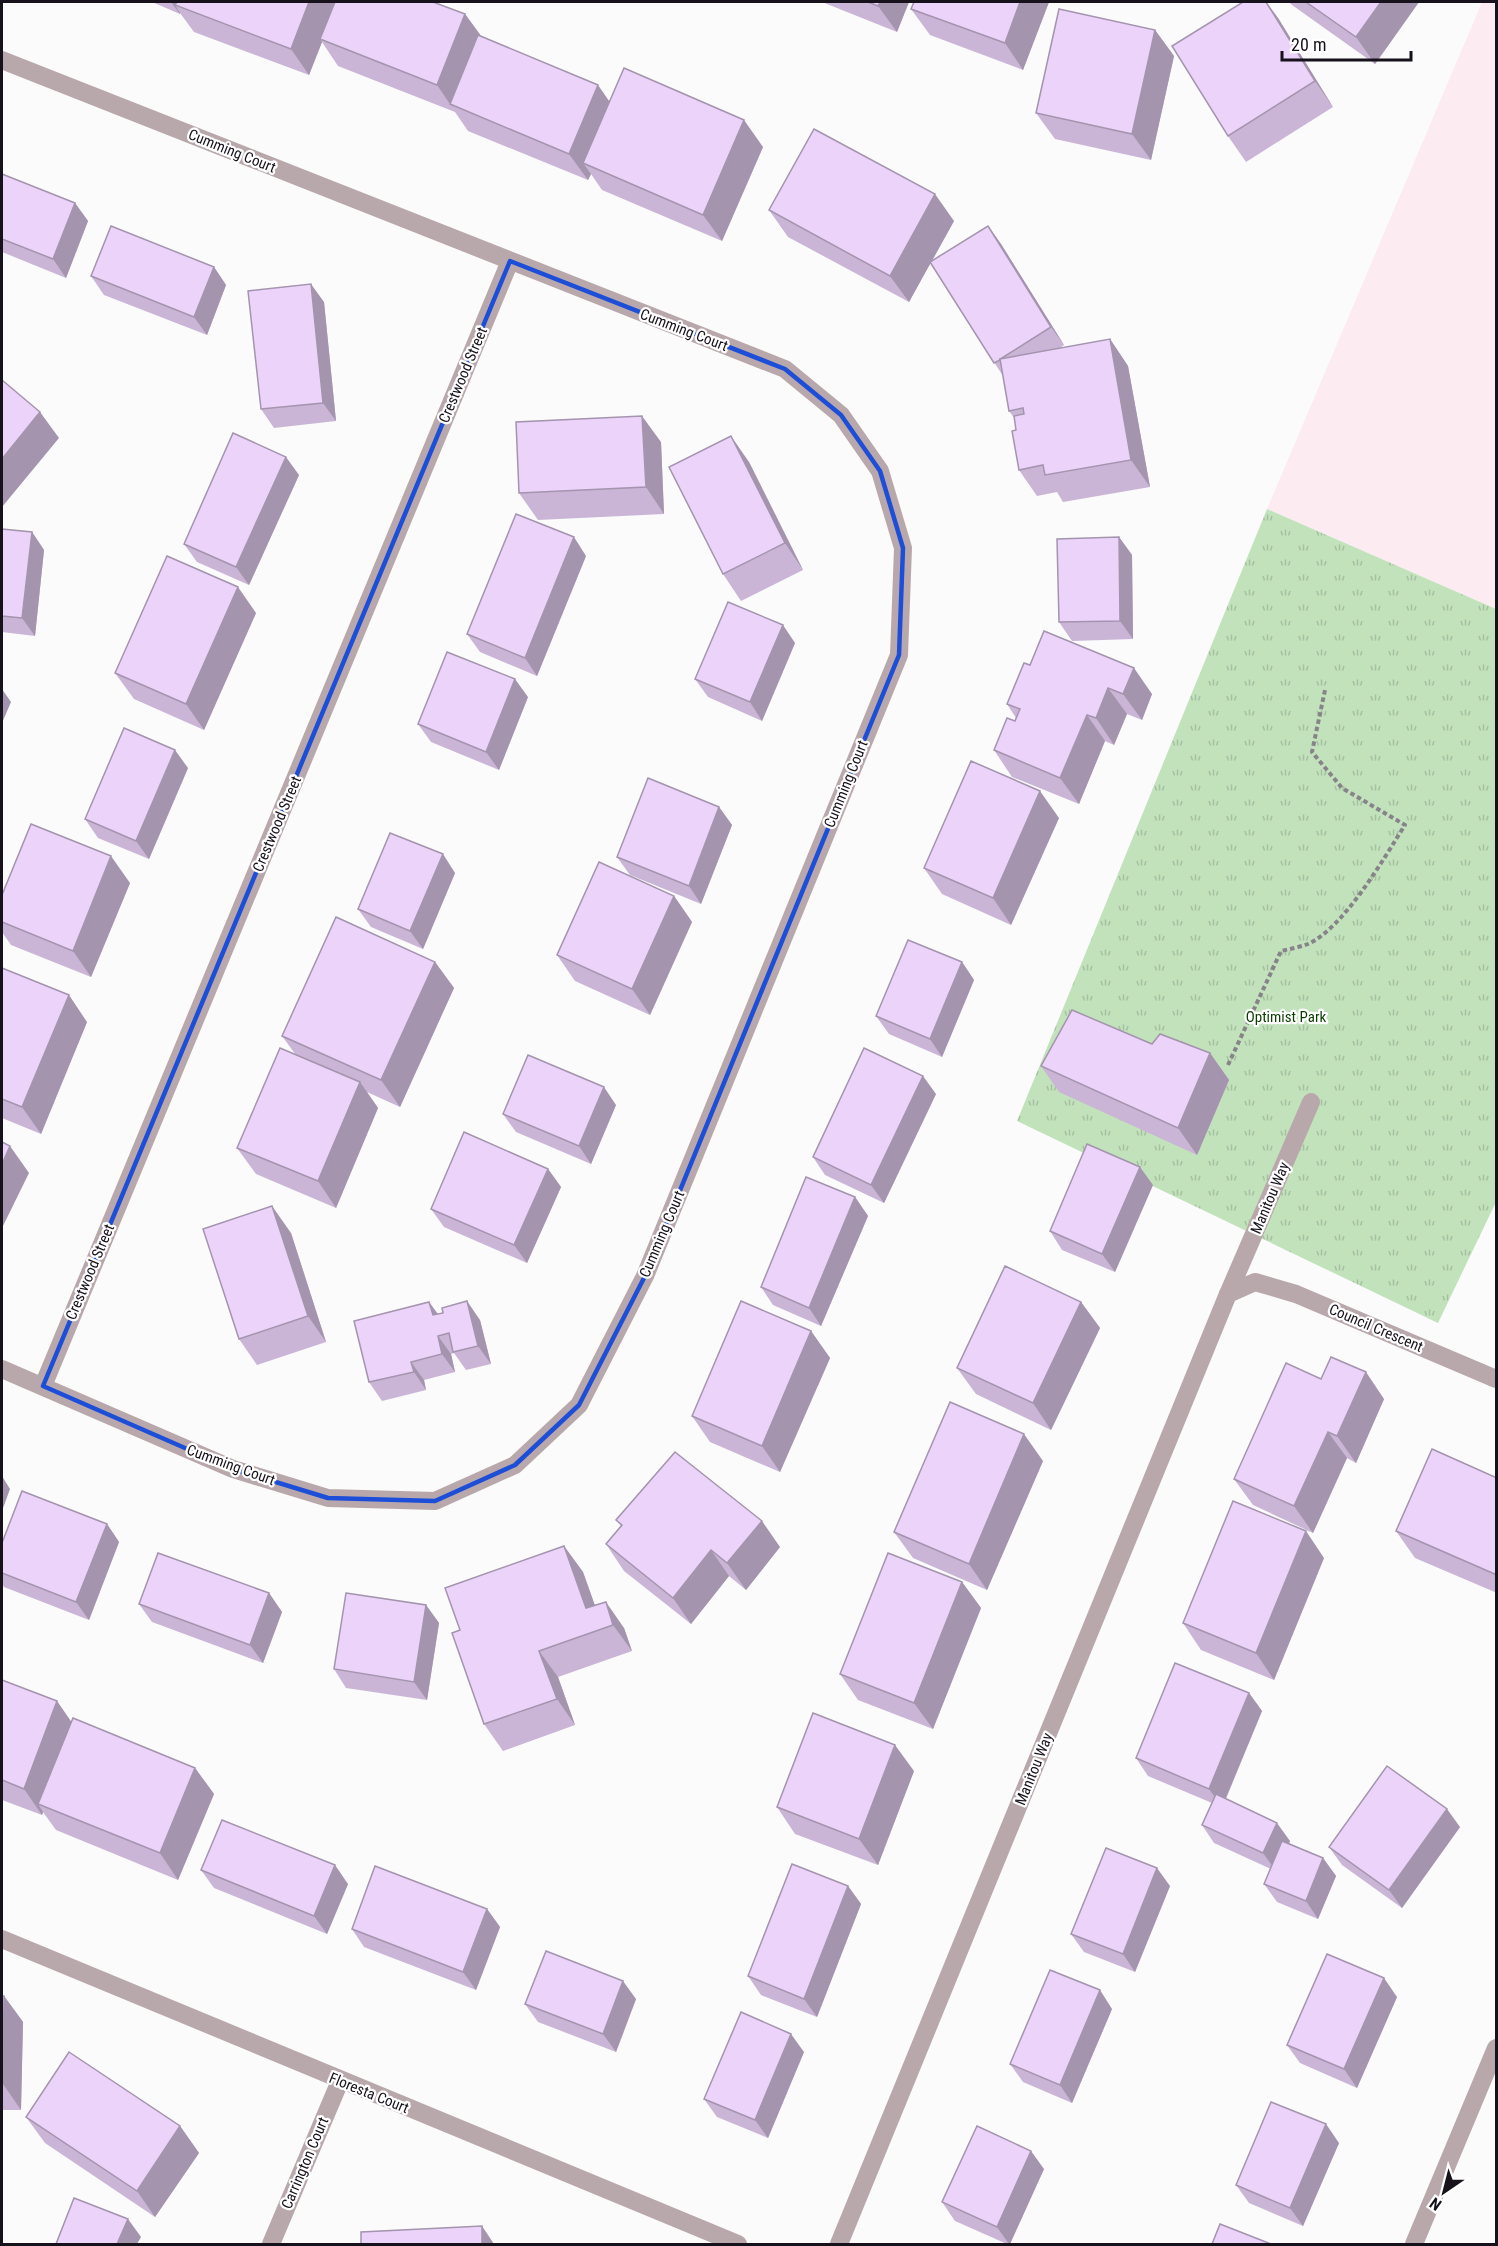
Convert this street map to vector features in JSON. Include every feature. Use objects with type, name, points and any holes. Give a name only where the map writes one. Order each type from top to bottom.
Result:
[{"type":"street","name":"Cumming Court","points":[[2,60],[786,369],[842,414],[880,471],[903,548],[899,655],[645,1276],[579,1405],[515,1464],[435,1501],[328,1498],[233,1469],[2,1369]]},
{"type":"street","name":"Crestwood Street","points":[[43,1386],[510,261]]},
{"type":"street","name":"Manitou Way","points":[[839,2244],[1228,1294],[1311,1102]]},
{"type":"street","name":"Council Crescent","points":[[1228,1294],[1254,1282],[1296,1294],[1497,1379]]},
{"type":"street","name":"Floresta Court","points":[[2,1940],[738,2244]]},
{"type":"street","points":[[1414,2244],[1497,2048]]},
{"type":"street","name":"Carrington Court","points":[[271,2244],[340,2081]]},
{"type":"path","points":[[1228,1065],[1281,951],[1308,944],[1334,927],[1385,858],[1405,825],[1342,788],[1312,752],[1325,690]]},
{"type":"highlighted area","points":[[510,261],[785,369],[841,415],[880,471],[903,548],[899,655],[645,1276],[579,1405],[515,1465],[435,1501],[328,1498],[233,1469],[43,1386]]},
{"type":"shaded area","points":[[1482,2],[1496,2],[1496,609],[1267,509]]},
{"type":"green space","name":"Optimist Park","points":[[1267,509],[1496,609],[1496,1202],[1438,1323],[1017,1121]]},
{"type":"building","points":[[177,2],[309,2],[291,49],[175,5]]},
{"type":"building","points":[[335,2],[433,2],[465,14],[437,85],[320,39]]},
{"type":"building","points":[[868,2],[880,2],[878,6]]},
{"type":"building","points":[[914,2],[1020,2],[1005,43],[911,9]]},
{"type":"building","points":[[1243,2],[1266,2],[1315,81],[1228,136],[1172,46]]},
{"type":"building","points":[[1306,2],[1381,2],[1356,37]]},
{"type":"building","points":[[1059,9],[1155,30],[1132,134],[1036,113]]},
{"type":"building","points":[[478,35],[598,85],[569,154],[450,104]]},
{"type":"building","points":[[624,68],[744,120],[703,215],[583,163]]},
{"type":"building","points":[[814,129],[935,194],[890,276],[769,210]]},
{"type":"building","points":[[2,174],[75,203],[53,259],[2,239]]},
{"type":"building","points":[[111,226],[214,267],[194,317],[91,276]]},
{"type":"building","points":[[988,226],[1051,327],[994,363],[930,262]]},
{"type":"building","points":[[311,284],[323,403],[261,409],[248,291]]},
{"type":"building","points":[[1110,339],[1131,460],[1045,475],[1043,465],[1019,470],[1012,431],[1016,430],[1014,416],[1024,414],[1023,408],[1009,411],[1000,359]]},
{"type":"building","points":[[2,380],[40,412],[2,459]]},
{"type":"building","points":[[642,416],[646,487],[519,493],[516,422]]},
{"type":"building","points":[[233,433],[286,457],[236,567],[184,544]]},
{"type":"building","points":[[731,436],[785,543],[723,574],[669,467]]},
{"type":"building","points":[[516,514],[574,537],[525,658],[467,634]]},
{"type":"building","points":[[2,529],[32,532],[22,618],[2,616]]},
{"type":"building","points":[[1119,537],[1120,621],[1059,622],[1057,539]]},
{"type":"building","points":[[167,556],[238,587],[186,704],[115,673]]},
{"type":"building","points":[[728,602],[783,625],[750,702],[695,679]]},
{"type":"building","points":[[1044,631],[1134,668],[1123,694],[1108,688],[1096,718],[1087,715],[1060,778],[994,750],[1007,718],[1015,721],[1020,709],[1007,704],[1024,663],[1030,665]]},
{"type":"building","points":[[447,652],[515,679],[486,752],[418,724]]},
{"type":"building","points":[[124,728],[175,750],[136,841],[85,819]]},
{"type":"building","points":[[971,761],[1040,791],[993,898],[924,868]]},
{"type":"building","points":[[648,778],[719,807],[689,886],[617,857]]},
{"type":"building","points":[[31,824],[111,856],[73,951],[2,922],[2,895]]},
{"type":"building","points":[[390,833],[443,854],[410,931],[358,909]]},
{"type":"building","points":[[599,862],[674,896],[632,989],[557,955]]},
{"type":"building","points":[[336,917],[435,962],[381,1080],[282,1036]]},
{"type":"building","points":[[908,940],[962,962],[930,1039],[876,1016]]},
{"type":"building","points":[[2,968],[69,995],[22,1107],[2,1099]]},
{"type":"building","points":[[1072,1010],[1152,1044],[1160,1034],[1210,1053],[1178,1128],[1041,1066]]},
{"type":"building","points":[[280,1048],[360,1082],[318,1181],[237,1148]]},
{"type":"building","points":[[864,1048],[923,1076],[871,1185],[813,1157]]},
{"type":"building","points":[[528,1055],[604,1087],[579,1146],[503,1114]]},
{"type":"building","points":[[464,1132],[548,1169],[514,1245],[431,1209]]},
{"type":"building","points":[[2,1142],[10,1146],[2,1164]]},
{"type":"building","points":[[1087,1144],[1140,1167],[1102,1254],[1050,1231]]},
{"type":"building","points":[[806,1177],[855,1197],[809,1308],[761,1287]]},
{"type":"building","points":[[272,1206],[308,1316],[239,1339],[203,1229]]},
{"type":"building","points":[[1005,1266],[1081,1302],[1033,1403],[957,1368]]},
{"type":"building","points":[[467,1301],[478,1346],[453,1352],[449,1333],[438,1336],[442,1354],[411,1362],[414,1372],[369,1382],[354,1321],[429,1302],[433,1315],[443,1313],[442,1308]]},
{"type":"building","points":[[741,1301],[811,1331],[762,1446],[692,1416]]},
{"type":"building","points":[[1331,1357],[1366,1372],[1337,1436],[1328,1432],[1294,1506],[1234,1479],[1286,1363],[1321,1379]]},
{"type":"building","points":[[950,1402],[1024,1434],[969,1564],[894,1532]]},
{"type":"building","points":[[1432,1449],[1497,1478],[1497,1575],[1396,1531]]},
{"type":"building","points":[[675,1452],[762,1521],[727,1563],[711,1550],[673,1598],[606,1544],[622,1525],[616,1520]]},
{"type":"building","points":[[22,1491],[107,1524],[76,1602],[2,1573],[2,1543]]},
{"type":"building","points":[[1233,1501],[1306,1531],[1256,1653],[1183,1623]]},
{"type":"building","points":[[564,1546],[586,1608],[606,1602],[613,1625],[539,1651],[557,1699],[484,1724],[452,1633],[460,1630],[445,1588]]},
{"type":"building","points":[[158,1553],[269,1593],[250,1645],[139,1604]]},
{"type":"building","points":[[888,1553],[962,1582],[914,1703],[840,1674]]},
{"type":"building","points":[[346,1593],[426,1605],[414,1682],[334,1669]]},
{"type":"building","points":[[1175,1663],[1249,1693],[1209,1789],[1136,1758]]},
{"type":"building","points":[[2,1680],[57,1701],[24,1789],[2,1780]]},
{"type":"building","points":[[813,1713],[895,1745],[859,1839],[777,1807]]},
{"type":"building","points":[[73,1718],[195,1768],[160,1853],[38,1804]]},
{"type":"building","points":[[1387,1766],[1447,1809],[1389,1890],[1329,1847]]},
{"type":"building","points":[[1216,1794],[1277,1823],[1263,1853],[1202,1825]]},
{"type":"building","points":[[222,1820],[335,1865],[314,1916],[201,1870]]},
{"type":"building","points":[[1282,1841],[1323,1858],[1306,1901],[1264,1884]]},
{"type":"building","points":[[1106,1848],[1157,1868],[1123,1954],[1071,1934]]},
{"type":"building","points":[[792,1864],[848,1886],[804,1999],[748,1976]]},
{"type":"building","points":[[375,1866],[487,1909],[463,1972],[352,1929]]},
{"type":"building","points":[[546,1951],[623,1981],[603,2034],[525,2004]]},
{"type":"building","points":[[1327,1954],[1384,1978],[1344,2069],[1287,2045]]},
{"type":"building","points":[[1050,1970],[1100,1990],[1060,2085],[1010,2064]]},
{"type":"building","points":[[2,1996],[4,1996],[3,2084],[2,2084]]},
{"type":"building","points":[[741,2012],[791,2034],[755,2120],[704,2099]]},
{"type":"building","points":[[69,2052],[180,2126],[137,2191],[26,2117]]},
{"type":"building","points":[[1271,2102],[1326,2124],[1290,2208],[1236,2185]]},
{"type":"building","points":[[977,2126],[1031,2151],[997,2227],[942,2202]]},
{"type":"building","points":[[74,2198],[128,2219],[117,2244],[56,2244]]},
{"type":"building","points":[[1220,2224],[1271,2244],[1212,2244]]},
{"type":"building","points":[[482,2226],[482,2244],[361,2244],[361,2232]]}]
